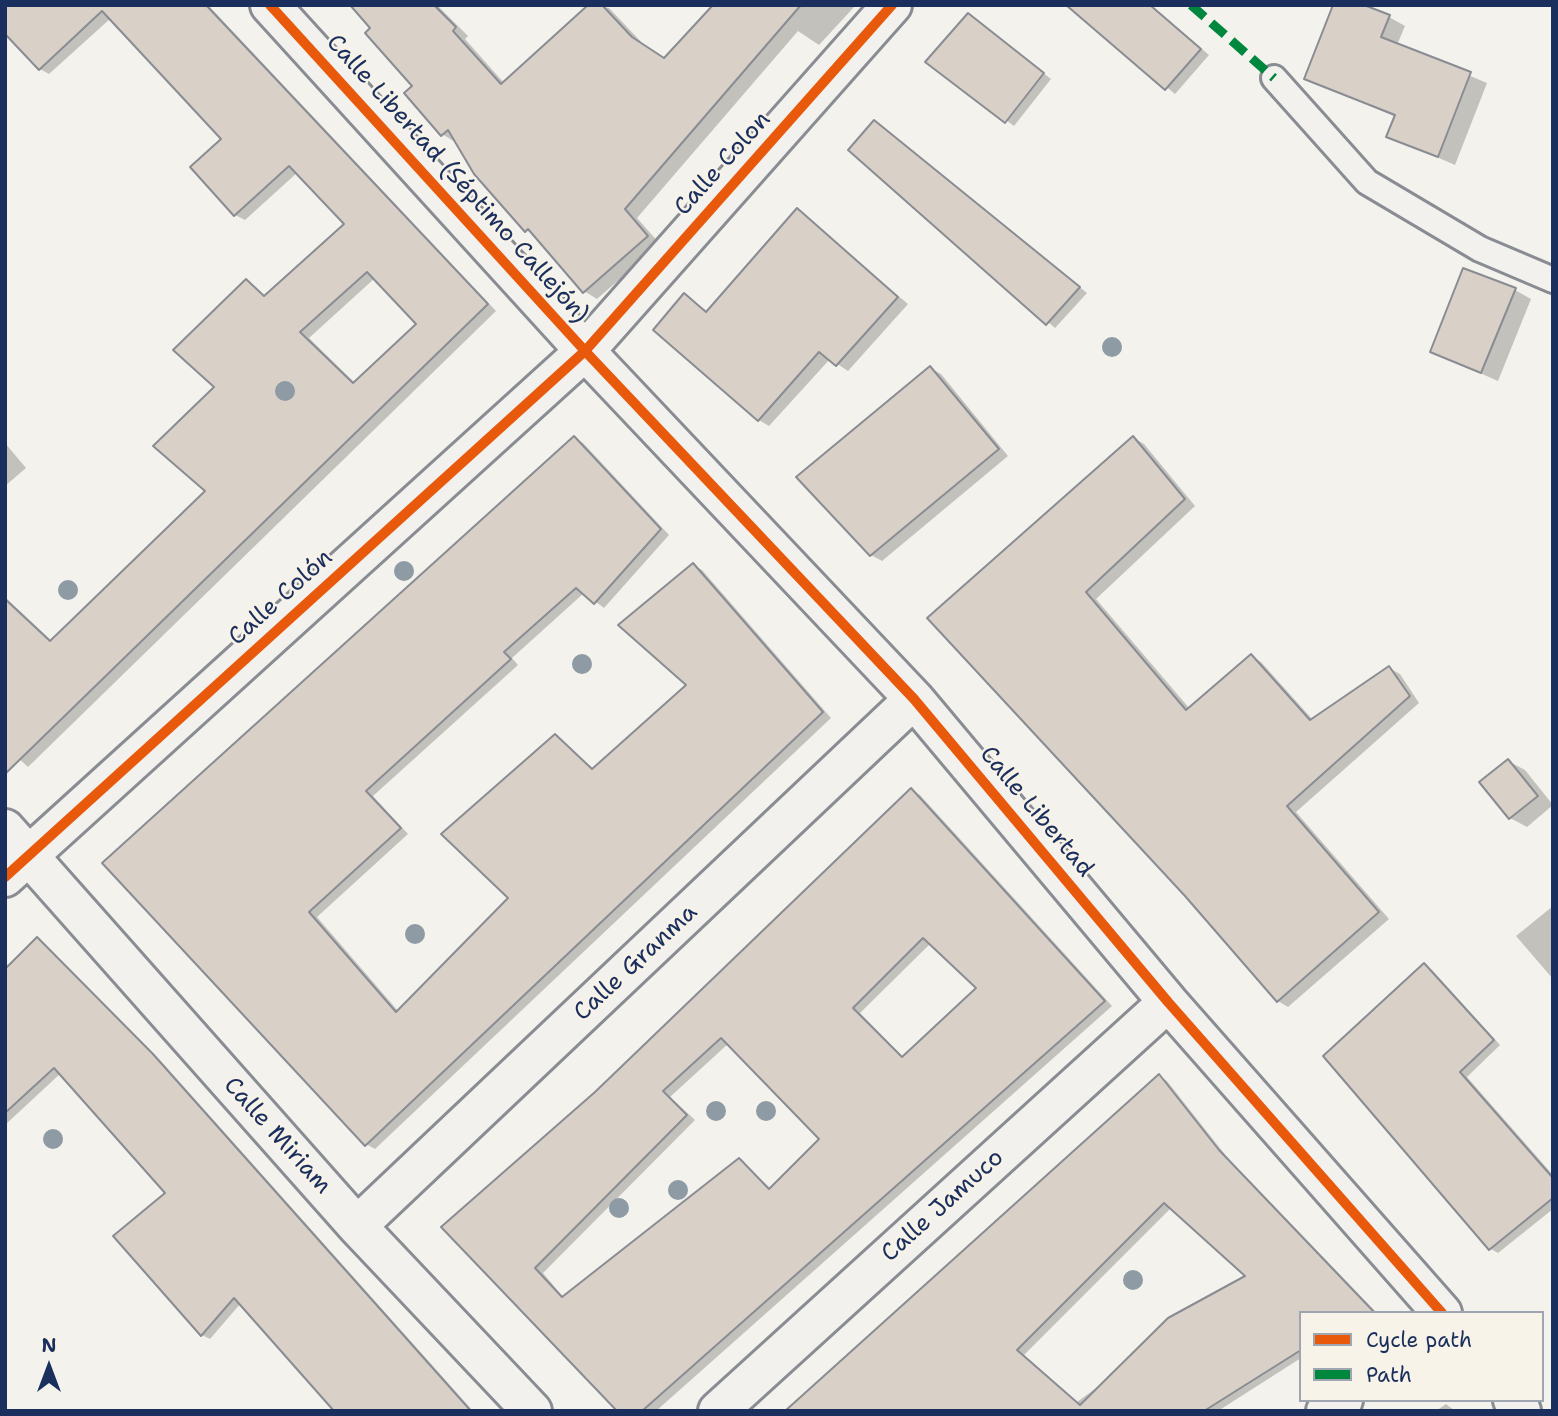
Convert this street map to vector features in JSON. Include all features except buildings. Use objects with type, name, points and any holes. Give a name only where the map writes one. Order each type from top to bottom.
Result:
[{"type":"street","name":"Calle Libertad (Séptimo Callejón)","points":[[270,5],[585,351]]},
{"type":"street","name":"Calle Colon","points":[[585,351],[892,5]]},
{"type":"street","name":"Calle Libertad","points":[[585,351],[914,699],[1168,1002],[1440,1311]]},
{"type":"street","name":"Calle Colón","points":[[13,854],[585,351]]},
{"type":"street","name":"Calle Granma","points":[[357,1226],[914,699]]},
{"type":"street","name":"Calle Miriam","points":[[13,854],[532,1411]]},
{"type":"street","name":"Calle Jamuco","points":[[718,1411],[1168,1002]]},
{"type":"lane","points":[[1274,78],[1367,182],[1480,249],[1553,280]]},
{"type":"marked path","points":[[1191,5],[1274,78]]},
{"type":"cycle path","points":[[270,5],[585,351],[914,699],[1168,1002],[1440,1311]]},
{"type":"cycle path","points":[[5,877],[585,351],[892,5]]}]
